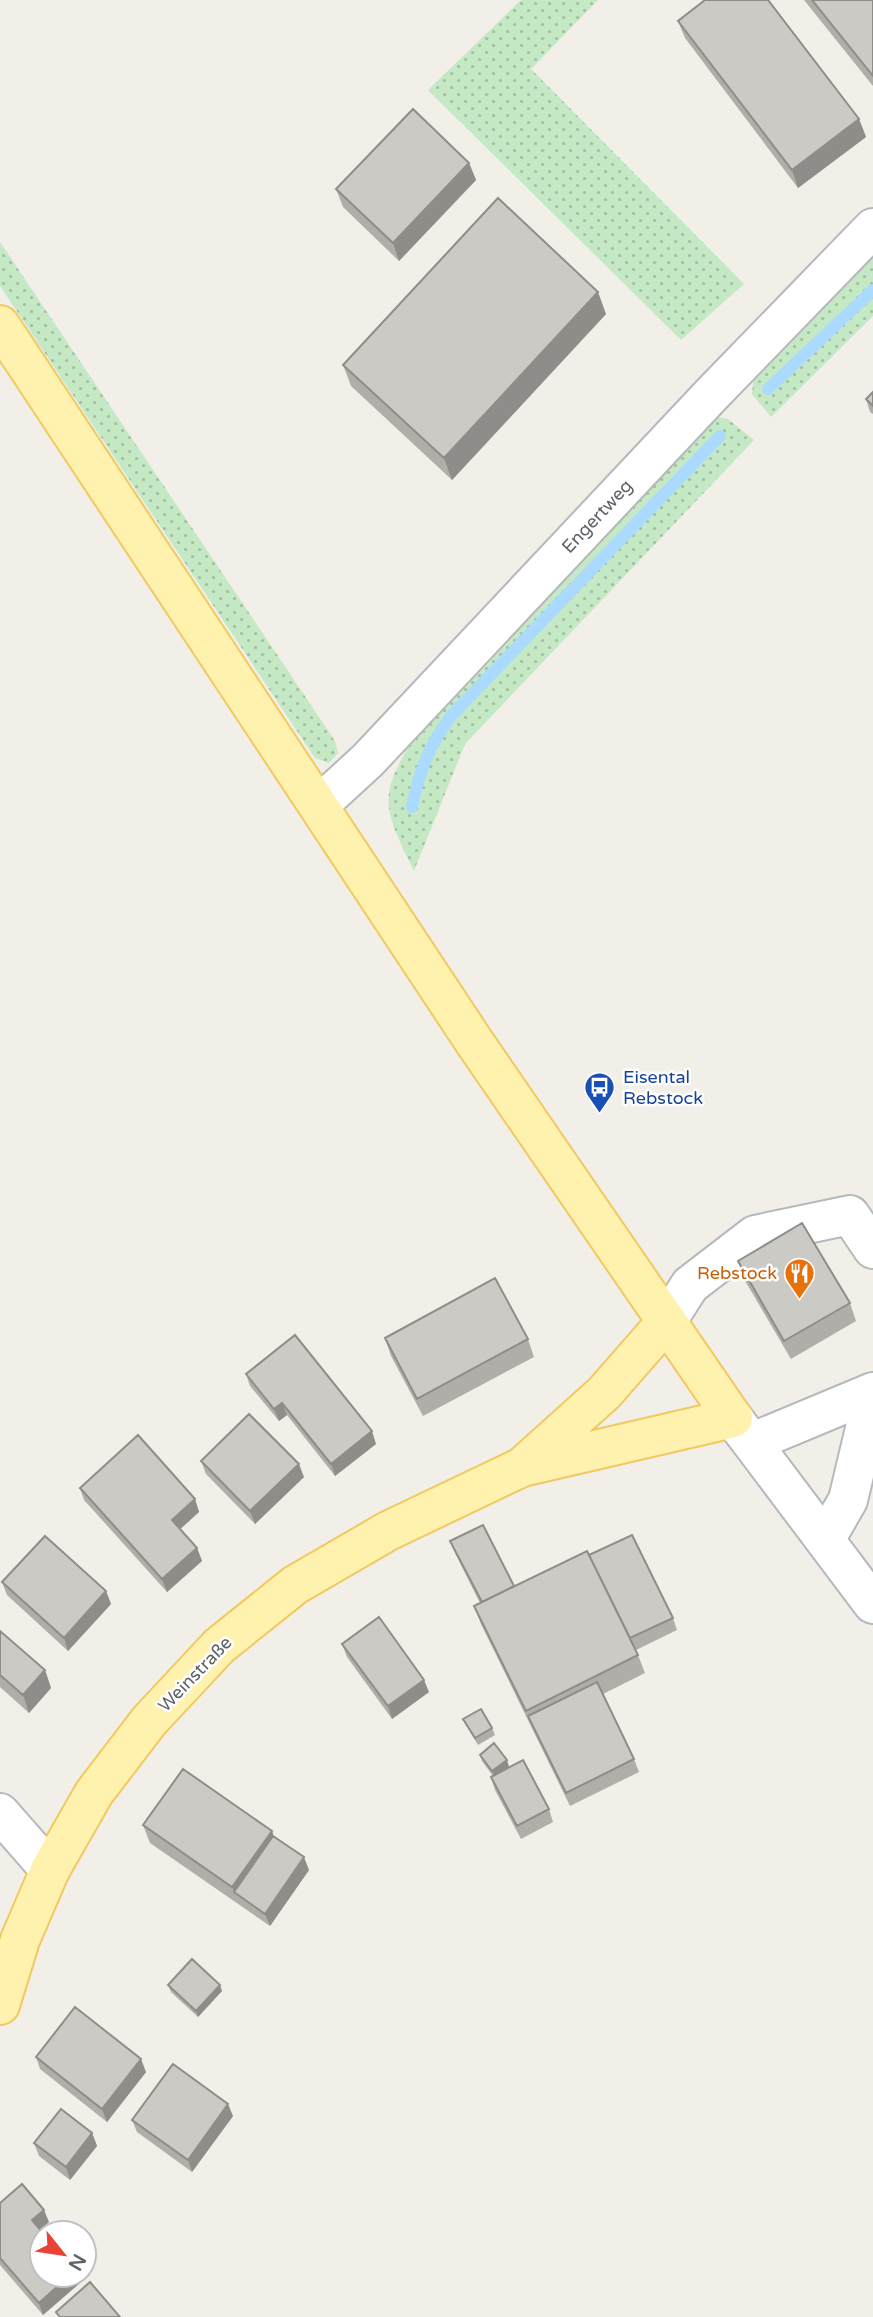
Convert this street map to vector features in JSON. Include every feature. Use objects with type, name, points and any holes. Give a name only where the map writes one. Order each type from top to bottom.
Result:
[{"type":"main road","points":[[0,325],[475,1043],[743,1430]]},
{"type":"main road","name":"Weinstraße","points":[[522,1467],[604,1393],[667,1321]]},
{"type":"main road","name":"Weinstraße","points":[[0,2006],[20,1940],[50,1870],[94,1793],[149,1721],[219,1646],[295,1585],[388,1531],[522,1467],[743,1430]]},
{"type":"street","name":"Engertweg","points":[[319,805],[368,760],[710,395],[873,228]]},
{"type":"street","points":[[667,1321],[690,1285],[755,1235],[850,1215],[873,1249]]},
{"type":"street","points":[[825,1540],[848,1500],[873,1394],[743,1430],[825,1540],[873,1604]]},
{"type":"street","points":[[0,1813],[50,1870]]},
{"type":"green space","points":[[521,0],[598,0],[531,69],[744,284],[681,340],[428,90]]},
{"type":"green space","points":[[0,242],[335,741],[338,753],[329,763],[315,758],[0,286]]},
{"type":"green space","points":[[873,251],[873,316],[771,417],[752,394],[754,372]]},
{"type":"green space","points":[[717,417],[728,419],[754,440],[465,744],[414,871],[394,827],[389,797],[391,783],[398,767],[421,725],[703,424]]},
{"type":"building","points":[[705,0],[768,0],[859,119],[792,170],[678,21]]},
{"type":"building","points":[[812,0],[873,0],[873,76]]},
{"type":"building","points":[[413,109],[469,163],[393,243],[336,189]]},
{"type":"building","points":[[498,198],[598,292],[444,458],[343,365]]},
{"type":"building","points":[[873,392],[873,406],[866,399]]},
{"type":"building","name":"Rebstock","points":[[802,1223],[850,1303],[784,1341],[738,1261]]},
{"type":"building","points":[[495,1278],[528,1339],[417,1399],[385,1338]]},
{"type":"building","points":[[295,1335],[372,1431],[331,1464],[282,1403],[274,1409],[246,1374]]},
{"type":"building","points":[[249,1414],[299,1464],[250,1511],[201,1461]]},
{"type":"building","points":[[138,1435],[195,1499],[172,1520],[197,1548],[162,1579],[80,1488]]},
{"type":"building","points":[[483,1525],[514,1586],[482,1602],[450,1541]]},
{"type":"building","points":[[632,1535],[673,1618],[630,1638],[589,1555]]},
{"type":"building","points":[[45,1536],[106,1591],[64,1638],[2,1582]]},
{"type":"building","points":[[587,1551],[638,1655],[526,1711],[474,1606]]},
{"type":"building","points":[[379,1617],[424,1680],[388,1706],[342,1644]]},
{"type":"building","points":[[0,1631],[45,1670],[23,1695],[0,1675]]},
{"type":"building","points":[[597,1682],[634,1759],[566,1793],[528,1716]]},
{"type":"building","points":[[481,1709],[492,1728],[475,1738],[463,1719]]},
{"type":"building","points":[[494,1743],[507,1760],[492,1771],[480,1755]]},
{"type":"building","points":[[523,1760],[549,1809],[517,1826],[491,1777]]},
{"type":"building","points":[[183,1769],[272,1831],[232,1887],[143,1825]]},
{"type":"building","points":[[273,1836],[304,1857],[265,1914],[234,1892]]},
{"type":"building","points":[[192,1959],[220,1985],[196,2011],[168,1985]]},
{"type":"building","points":[[75,2007],[141,2059],[102,2109],[36,2057]]},
{"type":"building","points":[[173,2064],[228,2104],[188,2160],[132,2120]]},
{"type":"building","points":[[61,2109],[92,2133],[66,2167],[34,2143]]},
{"type":"building","points":[[22,2184],[44,2210],[33,2219],[28,2219],[28,2289],[54,2289],[39,2303],[0,2258],[0,2203]]},
{"type":"building","points":[[82,2289],[96,2289],[120,2317],[60,2317],[56,2312]]},
{"type":"waterway","points":[[768,389],[873,290]]},
{"type":"waterway","points":[[412,807],[426,759],[451,716],[720,436]]},
{"type":"place","name":"Eisental Rebstock","points":[[600,1114]]},
{"type":"place","name":"Rebstock","points":[[800,1300]]}]
